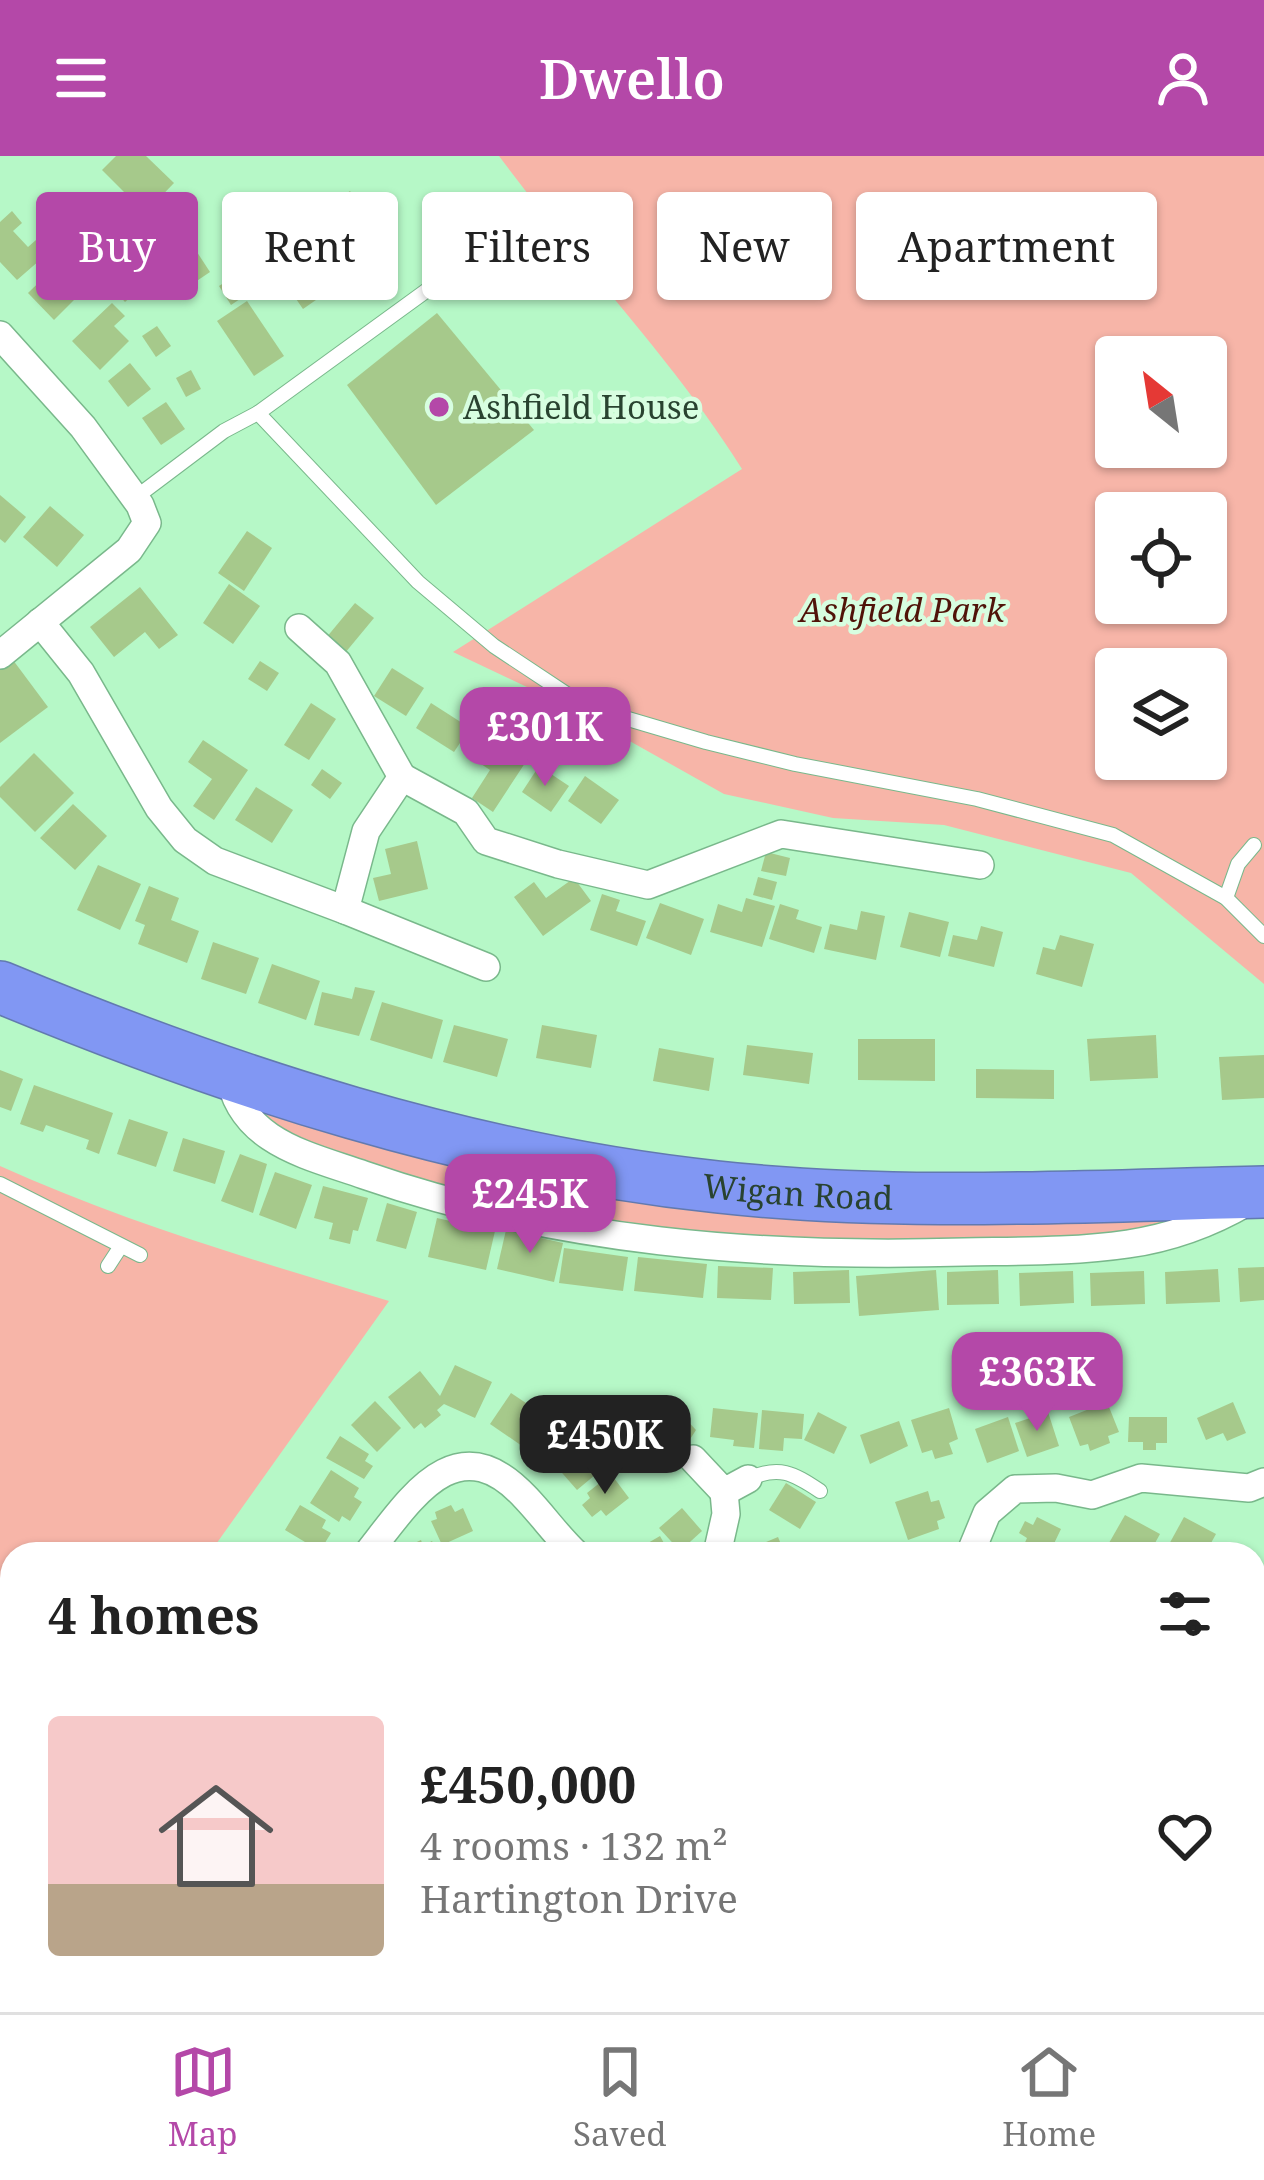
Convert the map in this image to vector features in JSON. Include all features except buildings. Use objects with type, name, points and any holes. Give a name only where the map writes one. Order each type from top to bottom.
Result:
[{"type":"highway","name":"Wigan Road","points":[[0,987],[354,1113],[477,1146],[598,1170],[718,1187],[843,1196],[1264,1192]]},
{"type":"street","points":[[0,334],[83,427],[135,498],[147,523],[139,540],[0,655]]},
{"type":"street","points":[[40,622],[81,673],[159,808],[185,840],[214,860],[486,967]]},
{"type":"street","points":[[299,628],[338,663],[402,776],[466,812],[486,842],[648,885],[781,834],[980,865]]},
{"type":"street","points":[[345,910],[366,831],[402,776]]},
{"type":"street","points":[[693,1459],[736,1485],[720,1542]]},
{"type":"street","points":[[376,1542],[424,1482],[458,1468],[486,1468],[525,1496],[563,1542]]},
{"type":"street","points":[[975,1542],[987,1513],[1015,1490],[1056,1488],[1092,1496],[1141,1478],[1249,1488],[1264,1482]]},
{"type":"lane","points":[[135,498],[422,294]]},
{"type":"lane","points":[[259,413],[418,582],[494,646],[568,694],[601,711],[706,742],[1096,829],[1226,898],[1264,936]]},
{"type":"lane","points":[[1226,898],[1238,864],[1254,844]]},
{"type":"lane","points":[[0,1184],[140,1255]]},
{"type":"lane","points":[[109,1266],[121,1246]]},
{"type":"lane","points":[[736,1485],[778,1469],[820,1491]]},
{"type":"green space","name":"Ashfield Park","points":[[499,156],[1264,156],[1264,984],[1131,873],[944,825],[833,818],[724,794],[569,707],[453,652],[742,469],[615,300],[633,300],[633,192],[527,192]]},
{"type":"green space","points":[[232,1092],[477,1146],[1214,1221],[1026,1251],[586,1232],[303,1154]]},
{"type":"green space","points":[[0,1166],[144,1223],[389,1301],[218,1542],[0,1542]]},
{"type":"place","name":"Ashfield House","points":[[439,407]]}]
